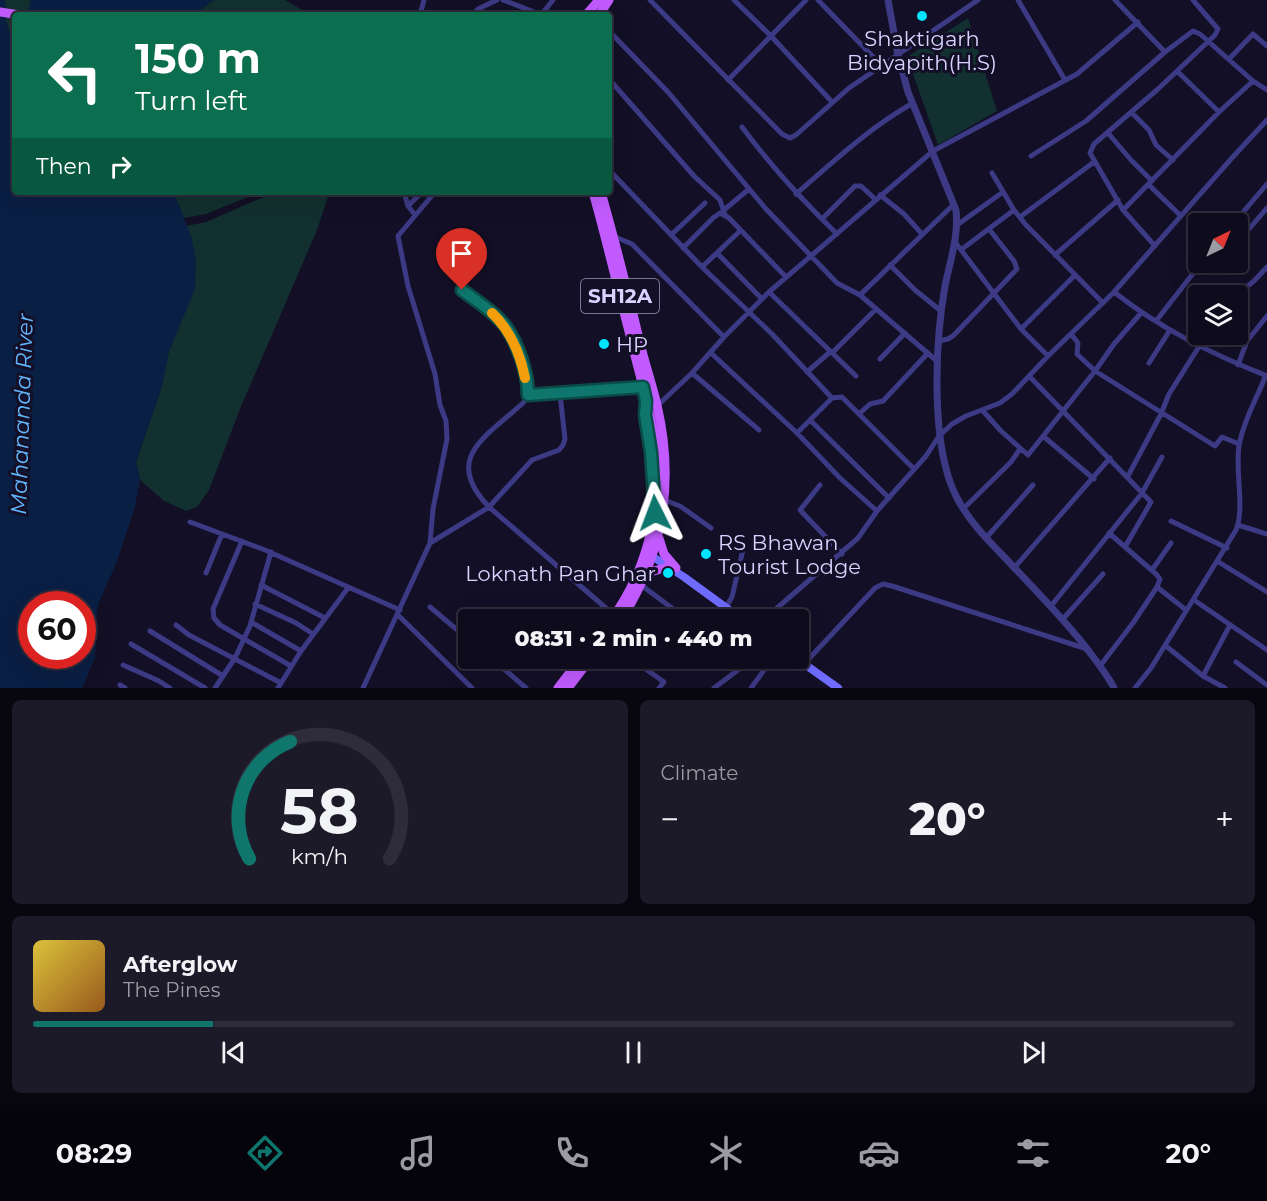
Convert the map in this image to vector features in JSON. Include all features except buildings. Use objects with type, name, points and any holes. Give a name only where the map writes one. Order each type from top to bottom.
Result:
[{"type":"main road","points":[[588,12],[600,0]]},
{"type":"main road","name":"SH12A","points":[[594,195],[643,387],[651,452],[655,513],[647,573],[623,609]]},
{"type":"main road","name":"SH12A","points":[[602,195],[657,406],[665,458],[664,500],[659,536],[620,609]]},
{"type":"main road","points":[[659,536],[664,554],[672,568]]},
{"type":"main road","points":[[650,552],[726,608]]},
{"type":"main road","points":[[647,573],[672,568]]},
{"type":"main road","points":[[809,668],[838,688]]},
{"type":"main road","points":[[558,688],[573,669]]},
{"type":"main road","points":[[568,688],[583,669]]},
{"type":"street","points":[[476,12],[497,0]]},
{"type":"street","points":[[503,0],[534,12]]},
{"type":"street","points":[[650,0],[782,134],[790,138],[832,102],[881,65],[969,3],[978,0]]},
{"type":"street","points":[[734,0],[832,102]]},
{"type":"street","points":[[728,80],[806,0]]},
{"type":"street","points":[[818,0],[881,65]]},
{"type":"street","points":[[888,0],[898,55],[908,92],[954,204],[957,225],[941,311],[938,341],[939,436],[956,495],[963,509],[986,538],[1063,619],[1100,666],[1114,688]]},
{"type":"street","points":[[1018,0],[1065,80]]},
{"type":"street","points":[[1115,0],[1165,52]]},
{"type":"street","points":[[1155,246],[1124,210],[1090,153],[1094,144],[1215,35],[1218,29],[1193,0]]},
{"type":"street","points":[[657,406],[692,373],[769,292],[933,151],[1077,74],[1138,22]]},
{"type":"street","points":[[1031,156],[1086,121],[1165,52],[1193,31],[1200,34],[1253,81],[1267,90]]},
{"type":"street","points":[[612,34],[683,108],[749,189],[837,283],[860,295],[938,362]]},
{"type":"street","points":[[1229,59],[1254,34],[1267,46]]},
{"type":"street","points":[[1177,71],[1219,112]]},
{"type":"street","points":[[1124,210],[1219,112],[1253,81]]},
{"type":"street","points":[[612,82],[694,176],[720,200],[724,212],[740,231],[786,277]]},
{"type":"street","points":[[796,194],[864,137],[913,103]]},
{"type":"street","points":[[1131,112],[1149,130],[1156,145],[1173,160]]},
{"type":"street","points":[[776,609],[858,538],[877,511],[939,436],[952,424],[1000,403],[1012,394],[1114,292],[1267,120]]},
{"type":"street","points":[[742,127],[767,161],[796,194],[837,234]]},
{"type":"street","points":[[1108,133],[1181,216]]},
{"type":"street","points":[[1020,217],[1094,162]]},
{"type":"street","points":[[612,173],[683,248],[772,334],[832,398]]},
{"type":"street","points":[[993,174],[1014,210],[1103,303]]},
{"type":"street","points":[[1242,213],[1267,184]]},
{"type":"street","points":[[822,219],[855,186],[861,186],[904,214],[922,234]]},
{"type":"street","points":[[683,248],[716,215],[724,212],[749,189]]},
{"type":"street","points":[[957,225],[1003,192]]},
{"type":"street","points":[[405,195],[408,206],[415,215]]},
{"type":"street","points":[[408,206],[419,195]]},
{"type":"street","points":[[363,688],[429,543],[447,428],[431,358],[408,286],[398,242],[399,234],[432,195]]},
{"type":"street","points":[[1055,255],[1118,200]]},
{"type":"street","points":[[671,235],[705,203]]},
{"type":"street","points":[[860,295],[954,204]]},
{"type":"street","points":[[1248,230],[1267,208]]},
{"type":"street","points":[[962,249],[1014,210]]},
{"type":"street","points":[[938,341],[953,336],[1015,272],[1017,266],[989,230]]},
{"type":"street","points":[[702,267],[740,231]]},
{"type":"street","points":[[613,236],[632,244],[724,337]]},
{"type":"street","points":[[955,242],[1021,329],[1048,356]]},
{"type":"street","points":[[717,253],[762,299]]},
{"type":"street","points":[[890,265],[915,290],[941,311]]},
{"type":"street","points":[[1248,286],[1267,267]]},
{"type":"street","points":[[1156,321],[1193,273]]},
{"type":"street","points":[[1021,329],[1075,275]]},
{"type":"street","points":[[462,290],[506,327],[524,370],[528,395],[524,402],[481,441],[470,456],[467,464],[473,488],[489,507],[606,609]]},
{"type":"street","points":[[769,292],[856,376]]},
{"type":"street","points":[[1114,292],[1141,313],[1199,347],[1266,376],[1239,444],[1238,525],[1227,548],[1186,610],[1166,646],[1135,688]]},
{"type":"street","points":[[807,372],[876,309]]},
{"type":"street","points":[[982,411],[1028,455],[1114,344],[1141,313]]},
{"type":"street","points":[[1238,365],[1247,341],[1267,316]]},
{"type":"street","points":[[1149,363],[1170,330]]},
{"type":"street","points":[[880,359],[905,333]]},
{"type":"street","points":[[1071,334],[1077,343],[1077,354],[1095,371],[1215,446],[1221,437],[1239,444]]},
{"type":"street","points":[[1128,476],[1169,394],[1199,347]]},
{"type":"street","points":[[711,353],[877,511]]},
{"type":"street","points":[[860,413],[870,404],[883,401],[928,353]]},
{"type":"street","points":[[692,373],[759,430]]},
{"type":"street","points":[[1029,376],[1152,502],[1125,546]]},
{"type":"street","points":[[528,395],[643,387]]},
{"type":"street","points":[[429,543],[489,507],[532,460],[559,450],[565,440],[560,394]]},
{"type":"street","points":[[797,433],[832,398],[845,398],[914,469]]},
{"type":"street","points":[[810,420],[889,498]]},
{"type":"street","points":[[1043,436],[1094,479]]},
{"type":"street","points":[[963,509],[1011,462],[1020,449]]},
{"type":"street","points":[[1014,568],[1110,458]]},
{"type":"street","points":[[1051,606],[1142,493],[1162,458]]},
{"type":"street","points":[[820,485],[800,510],[842,554]]},
{"type":"street","points":[[986,538],[1033,485]]},
{"type":"street","points":[[664,500],[680,506],[711,528]]},
{"type":"street","points":[[1171,521],[1227,548]]},
{"type":"street","points":[[190,522],[271,552],[399,612],[464,686],[472,688]]},
{"type":"street","points":[[1238,525],[1267,534]]},
{"type":"street","points":[[1100,666],[1133,623],[1160,579],[1109,533]]},
{"type":"street","points":[[206,573],[222,534]]},
{"type":"street","points":[[726,608],[732,597],[744,545],[735,540]]},
{"type":"street","points":[[242,541],[212,613],[220,626],[291,666]]},
{"type":"street","points":[[1152,570],[1171,543]]},
{"type":"street","points":[[215,688],[244,640],[271,552]]},
{"type":"street","points":[[1217,561],[1267,592]]},
{"type":"street","points":[[1063,619],[1103,574]]},
{"type":"street","points":[[809,659],[864,599],[875,588],[883,584],[1087,649]]},
{"type":"street","points":[[261,585],[325,618]]},
{"type":"street","points":[[641,585],[673,609]]},
{"type":"street","points":[[1157,586],[1186,610]]},
{"type":"street","points":[[176,625],[189,635],[235,658],[279,686],[301,651],[348,588]]},
{"type":"street","points":[[1194,600],[1267,650]]},
{"type":"street","points":[[255,604],[296,623],[313,634]]},
{"type":"street","points":[[430,607],[458,631]]},
{"type":"street","points":[[251,621],[301,651]]},
{"type":"street","points":[[1203,676],[1230,625]]},
{"type":"street","points":[[150,632],[223,676]]},
{"type":"street","points":[[131,644],[205,688]]},
{"type":"street","points":[[1166,646],[1203,676],[1225,688]]},
{"type":"street","points":[[1236,662],[1267,685]]},
{"type":"street","points":[[123,665],[170,688]]},
{"type":"street","points":[[504,669],[526,688]]},
{"type":"street","points":[[646,669],[664,682],[659,688]]},
{"type":"street","points":[[714,688],[739,669]]},
{"type":"street","points":[[751,688],[764,669]]},
{"type":"green space","points":[[5,0],[31,0],[29,12],[12,12],[12,41],[6,21]]},
{"type":"green space","points":[[213,0],[285,0],[304,12],[198,12]]},
{"type":"green space","points":[[968,18],[997,111],[938,145],[907,57]]},
{"type":"green space","points":[[175,195],[253,195],[206,214],[183,218]]},
{"type":"green space","points":[[268,195],[328,195],[317,230],[240,409],[209,490],[197,507],[186,511],[164,501],[140,480],[136,462],[161,389],[192,239],[186,226],[206,222]]},
{"type":"water","name":"Mahananda River","points":[[0,0],[5,0],[6,21],[12,41],[12,195],[175,195],[192,239],[196,261],[195,289],[169,352],[161,389],[136,461],[140,480],[135,507],[117,561],[100,600],[97,610],[96,634],[96,591],[18,591],[18,669],[90,669],[82,688],[0,688]]},
{"type":"water","points":[[31,0],[213,0],[198,12],[29,12]]},
{"type":"slow traffic","points":[[492,313],[506,327],[517,349],[525,378]]},
{"type":"place","name":"Shaktigarh Bidyapith(H.S)","points":[[922,16]]},
{"type":"place","name":"HP","points":[[604,344]]},
{"type":"place","name":"RS Bhawan Tourist Lodge","points":[[706,554]]},
{"type":"place","name":"Loknath Pan Ghar","points":[[668,573]]},
{"type":"route","points":[[462,290],[506,327],[524,370],[528,395],[643,387],[651,452],[655,513]]}]
